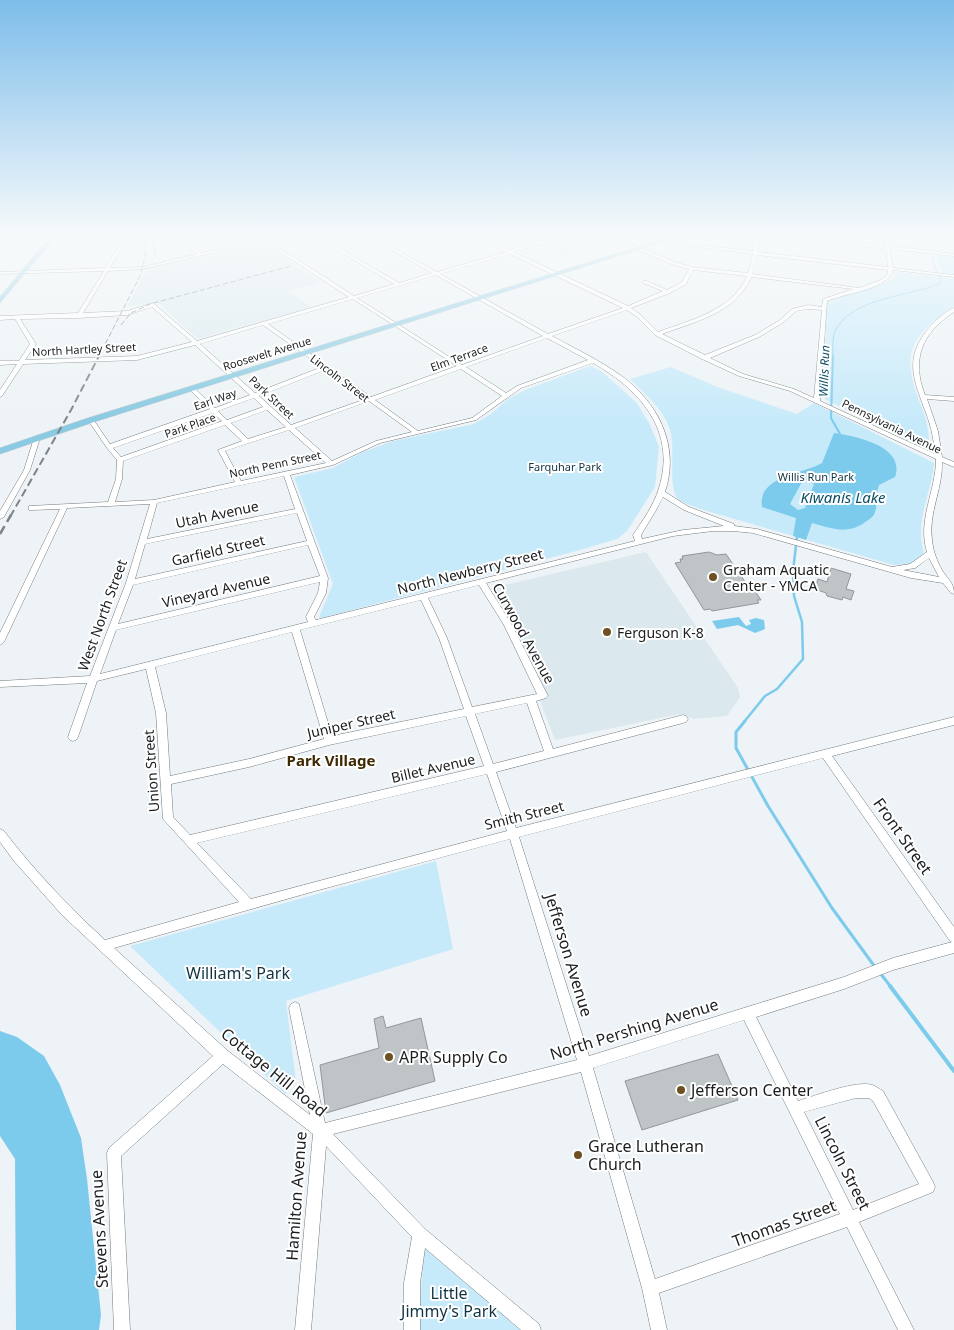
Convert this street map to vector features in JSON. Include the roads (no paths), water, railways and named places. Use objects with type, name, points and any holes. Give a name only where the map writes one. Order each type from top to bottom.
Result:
[{"type":"main road","name":"Roosevelt Avenue","points":[[0,451],[191,388],[487,296]]},
{"type":"street","points":[[0,318],[79,316],[91,296]]},
{"type":"street","name":"North Hartley Street","points":[[0,363],[137,358],[196,343],[356,296]]},
{"type":"street","points":[[478,296],[592,361],[629,385],[657,420],[664,436],[668,469],[662,493],[654,511],[637,535],[639,543]]},
{"type":"street","name":"Pennsylvania Avenue","points":[[603,296],[628,308],[657,334],[704,358],[741,375],[792,390],[840,411],[939,460],[954,465]]},
{"type":"street","name":"Elm Terrace","points":[[239,483],[221,450],[463,367],[658,296]]},
{"type":"street","points":[[657,334],[724,306],[735,296]]},
{"type":"street","points":[[820,402],[823,309],[825,300],[835,296]]},
{"type":"street","points":[[353,297],[505,395]]},
{"type":"street","name":"Park Street","points":[[79,316],[131,312],[153,305],[266,408],[331,464]]},
{"type":"street","points":[[704,358],[757,336],[782,321],[794,310],[808,307],[823,309]]},
{"type":"street","points":[[952,312],[930,329],[918,351],[916,373],[932,422],[939,460],[936,489],[927,526],[931,553],[945,581],[954,591]]},
{"type":"street","points":[[0,395],[34,344],[17,318]]},
{"type":"street","name":"Lincoln Street","points":[[264,322],[416,432]]},
{"type":"street","name":"North Penn Street","points":[[32,508],[64,508],[154,502],[331,464],[378,442],[474,418],[519,387],[592,361]]},
{"type":"street","name":"Earl Way","points":[[109,447],[254,396],[327,367]]},
{"type":"street","points":[[191,388],[247,442]]},
{"type":"street","points":[[923,397],[954,400]]},
{"type":"street","name":"Park Place","points":[[120,460],[266,408]]},
{"type":"street","points":[[91,420],[120,460],[119,479],[111,504]]},
{"type":"street","points":[[0,518],[2,509],[27,470],[37,438]]},
{"type":"street","points":[[286,473],[324,578],[322,593],[310,617],[313,624]]},
{"type":"street","points":[[662,493],[673,502],[690,511],[737,528]]},
{"type":"street","name":"West North Street","points":[[73,737],[130,583],[140,543],[154,502]]},
{"type":"street","points":[[0,642],[64,508]]},
{"type":"street","name":"Utah Avenue","points":[[140,543],[298,510]]},
{"type":"street","name":"North Newberry Street","points":[[0,684],[93,679],[691,530],[737,528],[889,569],[945,581]]},
{"type":"street","name":"Garfield Street","points":[[130,583],[311,542]]},
{"type":"street","points":[[889,569],[912,566],[931,553]]},
{"type":"street","name":"Vineyard Avenue","points":[[114,628],[324,578]]},
{"type":"street","name":"Curwood Avenue","points":[[481,582],[508,625],[543,696]]},
{"type":"street","name":"Jefferson Avenue","points":[[424,597],[443,638],[512,833],[585,1064],[650,1288],[659,1330]]},
{"type":"street","points":[[295,629],[328,741]]},
{"type":"street","name":"Union Street","points":[[150,666],[161,713],[168,819],[248,904]]},
{"type":"street","name":"Juniper Street","points":[[166,781],[249,763],[328,741],[543,696]]},
{"type":"street","name":"Curwood Avenue","points":[[530,698],[550,753]]},
{"type":"street","name":"Billet Avenue","points":[[189,840],[490,769],[683,719]]},
{"type":"street","name":"Smith Street","points":[[103,946],[248,904],[512,833],[954,721]]},
{"type":"street","name":"Front Street","points":[[825,754],[954,937]]},
{"type":"street","name":"Cottage Hill Road","points":[[0,834],[18,858],[66,911],[103,946],[223,1056],[320,1131],[420,1234],[532,1330]]},
{"type":"street","name":"North Pershing Avenue","points":[[320,1131],[585,1064],[844,983],[893,964],[954,947]]},
{"type":"street","name":"Hamilton Avenue","points":[[295,1008],[320,1131],[304,1330]]},
{"type":"street","name":"Lincoln Street","points":[[747,1013],[906,1330]]},
{"type":"street","name":"Stevens Avenue","points":[[122,1330],[114,1153],[223,1056]]},
{"type":"street","name":"Thomas Street","points":[[650,1288],[850,1218],[928,1187],[878,1096],[871,1091],[856,1091],[795,1108]]},
{"type":"street","points":[[412,1330],[412,1283],[420,1234]]},
{"type":"water","name":"Kiwanis Lake","points":[[834,433],[865,440],[886,450],[893,457],[896,466],[895,477],[879,485],[876,509],[871,518],[864,523],[845,530],[812,523],[806,540],[793,536],[796,518],[762,507],[762,497],[774,482],[822,463]],"holes":[[[803,480],[814,484],[805,508],[798,510],[790,504]]]},
{"type":"water","points":[[739,617],[746,626],[751,624],[749,620],[756,618],[764,620],[765,629],[755,633],[738,625],[717,629],[712,621]]},
{"type":"water","points":[[0,1031],[17,1037],[44,1056],[60,1085],[81,1138],[101,1315],[99,1330],[16,1330],[15,1159],[0,1136]]},
{"type":"waterway","name":"Willis Run","points":[[833,356],[835,331],[843,320],[854,311],[897,296]]},
{"type":"waterway","name":"Willis Run","points":[[833,356],[831,418],[840,434]]},
{"type":"waterway","points":[[744,722],[765,696],[777,689],[803,659],[802,622],[794,596],[793,571],[797,537]]},
{"type":"waterway","points":[[745,721],[736,732],[736,748],[768,806],[832,908],[875,967]]},
{"type":"waterway","points":[[880,973],[891,987]]},
{"type":"waterway","points":[[890,986],[954,1071]]},
{"type":"railway","points":[[98,358],[130,296]]},
{"type":"railway","points":[[121,325],[131,313],[150,304],[179,296]]},
{"type":"railway","points":[[10,517],[71,410],[99,356]]},
{"type":"railway","points":[[0,534],[11,515]]},
{"type":"place","name":"Graham Aquatic Center - YMCA","points":[[713,577]]},
{"type":"place","name":"Ferguson K-8","points":[[607,632]]},
{"type":"place","name":"APR Supply Co","points":[[389,1057]]},
{"type":"place","name":"Jefferson Center","points":[[681,1090]]},
{"type":"place","name":"Grace Lutheran Church","points":[[578,1155]]},
{"type":"district","name":"Park Village","points":[[331,760]]},
{"type":"park label","name":"Farquhar Park","points":[[565,466]]},
{"type":"park label","name":"Willis Run Park","points":[[816,476]]},
{"type":"park label","name":"William's Park","points":[[238,973]]},
{"type":"park label","name":"Little Jimmy's Park","points":[[449,1302]]}]
